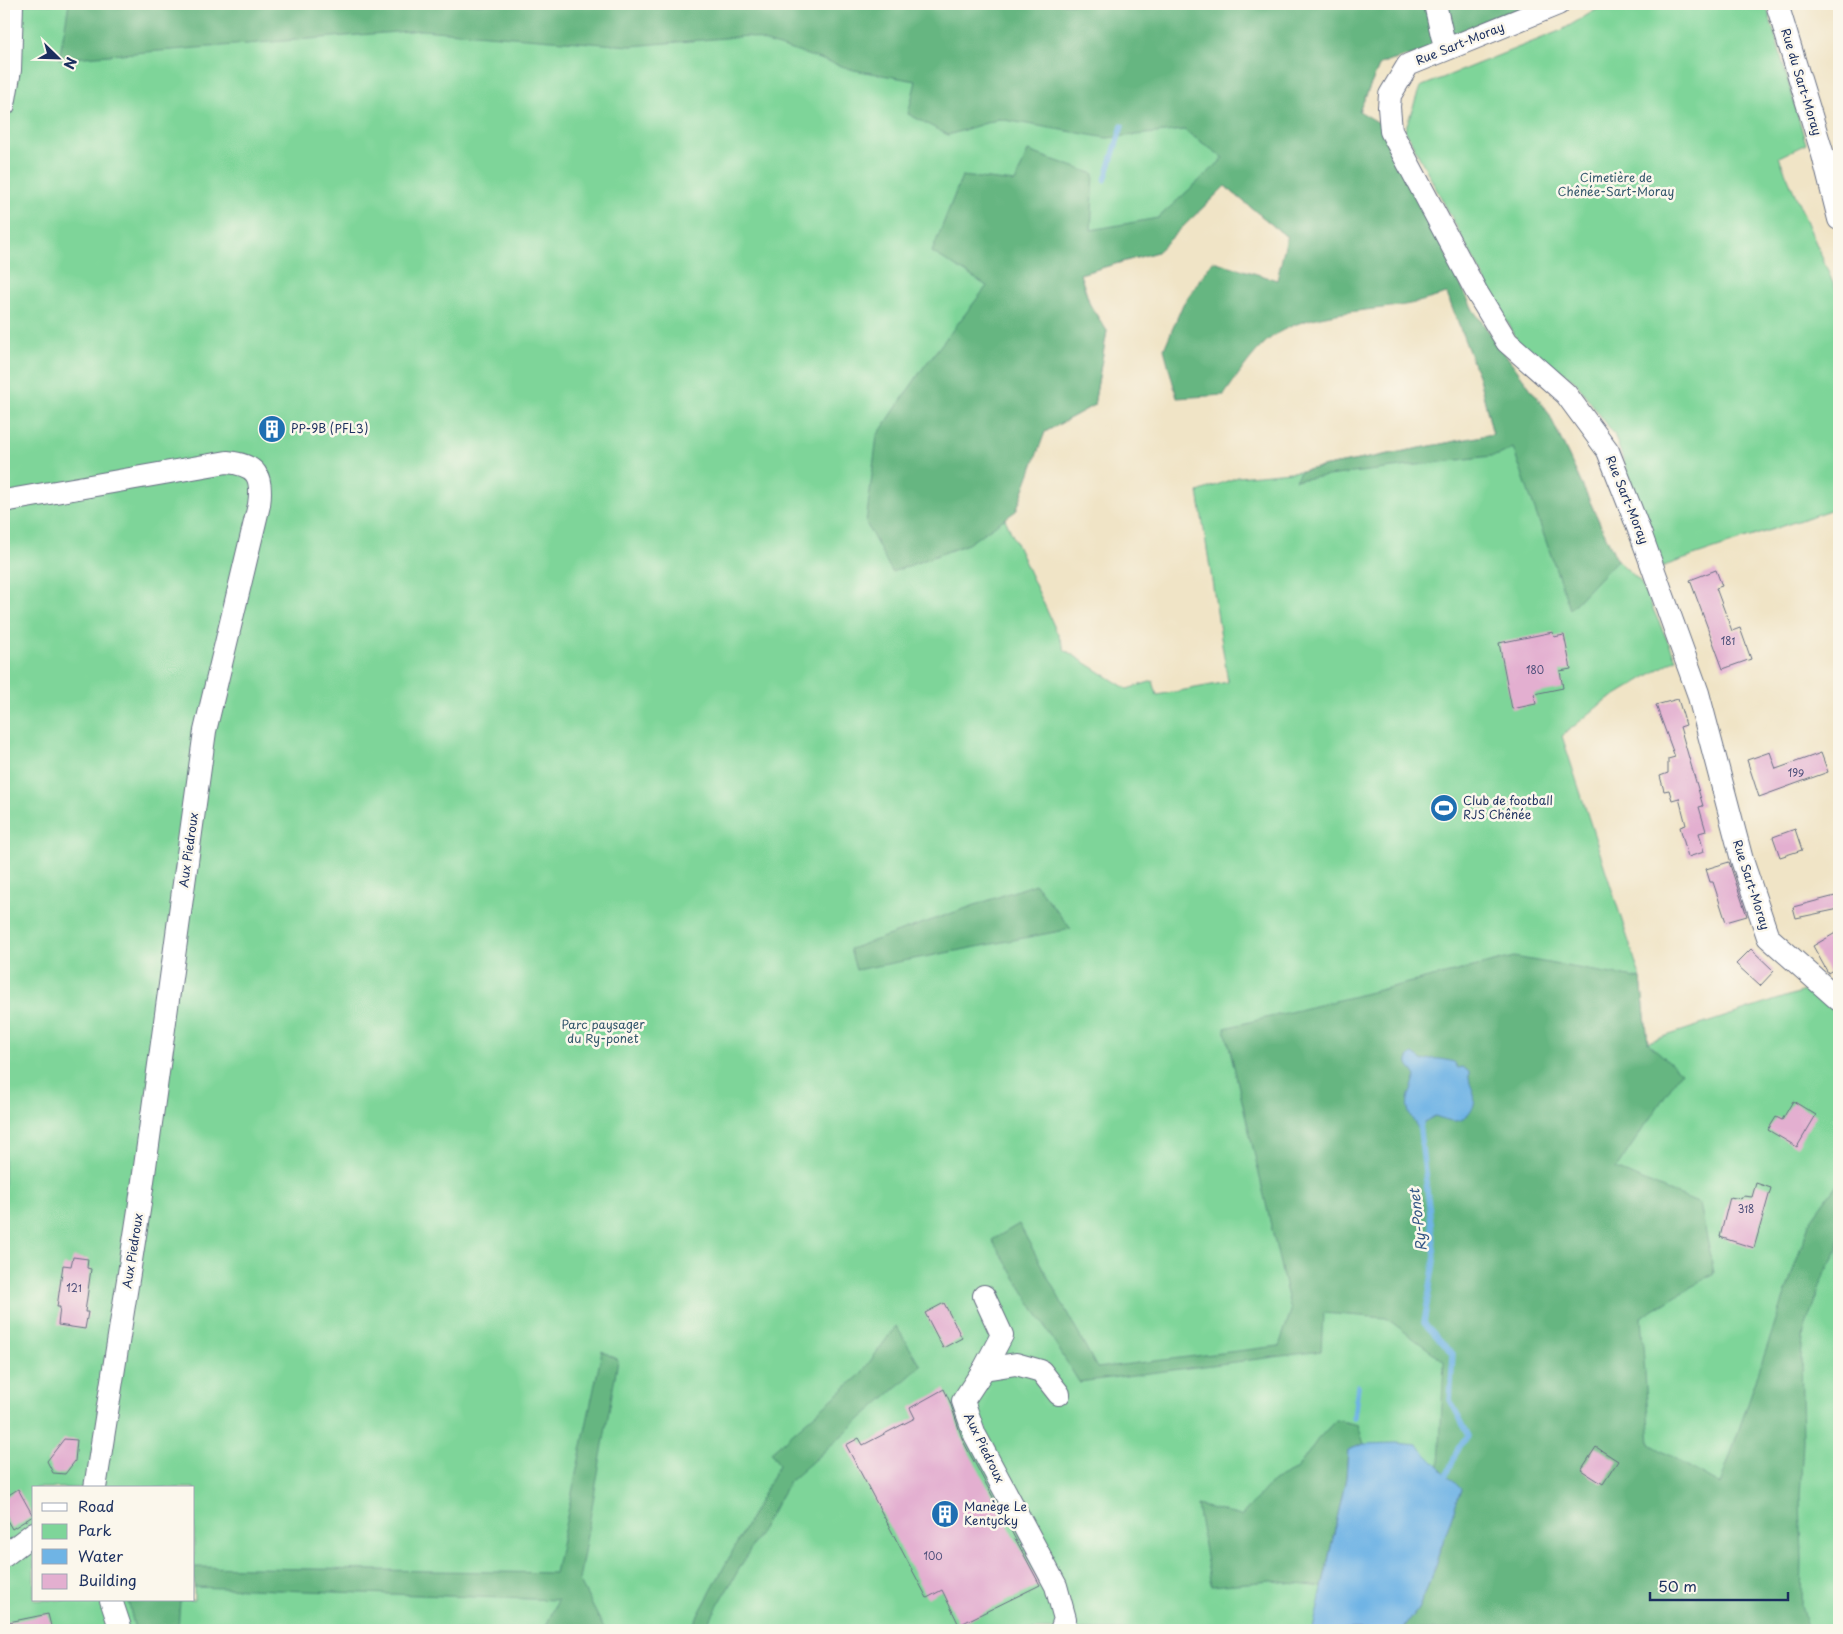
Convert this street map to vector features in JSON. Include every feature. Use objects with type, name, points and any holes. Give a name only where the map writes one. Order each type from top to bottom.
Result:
[{"type":"street","points":[[4,105],[10,70],[12,4]]},
{"type":"street","points":[[1435,4],[1444,41]]},
{"type":"street","name":"Rue Sart-Moray","points":[[1558,4],[1444,41],[1408,65],[1390,95],[1391,131],[1476,292],[1507,342],[1566,394],[1608,451],[1642,534],[1698,693],[1742,860],[1768,937],[1839,1000]]},
{"type":"street","name":"Rue du Sart-Moray","points":[[1777,4],[1823,155],[1839,219]]},
{"type":"street","name":"Aux Piedroux","points":[[4,501],[227,462],[248,466],[255,471],[260,482],[259,505],[205,731],[139,1210],[95,1486]]},
{"type":"street","name":"Aux Piedroux","points":[[984,1296],[1002,1335],[984,1369],[963,1401],[975,1435],[1056,1586],[1065,1619],[1061,1630]]},
{"type":"street","points":[[984,1369],[1016,1364],[1041,1371],[1059,1394]]},
{"type":"street","points":[[4,1556],[32,1535]]},
{"type":"street","points":[[112,1602],[121,1630]]},
{"type":"green space","name":"Parc paysager du Ry-ponet","points":[[4,4],[1423,4],[1432,49],[1380,64],[1359,111],[1350,289],[1225,186],[1157,252],[1080,274],[1090,305],[1107,331],[1094,405],[1045,432],[1005,519],[1065,650],[1127,689],[1153,681],[1157,695],[1228,682],[1198,492],[1238,477],[1301,471],[1493,434],[1479,378],[1385,130],[1473,310],[1549,414],[1617,560],[1640,581],[1676,659],[1601,704],[1562,736],[1641,979],[1648,1042],[1810,989],[1839,1016],[1839,1630],[4,1630]]},
{"type":"green space","points":[[69,4],[1541,4],[1432,49],[1380,64],[1359,111],[1381,124],[1385,130],[1473,310],[1549,414],[1617,560],[1570,609],[1513,448],[1499,455],[1295,480],[1301,471],[1493,434],[1479,378],[1447,294],[1411,304],[1329,315],[1295,325],[1267,341],[1255,353],[1224,395],[1177,398],[1164,349],[1183,304],[1213,261],[1277,280],[1287,237],[1225,186],[1157,252],[1080,274],[1090,305],[1107,331],[1094,405],[1045,432],[1016,511],[968,544],[892,572],[866,523],[877,436],[923,368],[987,286],[932,252],[962,176],[1015,182],[1028,151],[1094,174],[1091,230],[1158,218],[1224,158],[1184,130],[1107,138],[999,119],[948,135],[908,114],[916,81],[854,70],[748,36],[631,46],[421,30],[59,59]]},
{"type":"green space","name":"Cimetière de Chênée-Sart-Moray","points":[[1606,4],[1766,4],[1806,144],[1779,157],[1839,297],[1839,507],[1661,567],[1614,434],[1574,380],[1518,342],[1405,130],[1420,87],[1562,30]]},
{"type":"green space","points":[[1035,884],[1071,929],[856,970],[850,949]]},
{"type":"green space","points":[[1514,957],[1641,979],[1648,1043],[1681,1072],[1616,1169],[1700,1204],[1714,1273],[1641,1318],[1650,1444],[1720,1485],[1810,1221],[1839,1181],[1839,1247],[1825,1272],[1804,1331],[1801,1357],[1803,1440],[1800,1498],[1801,1606],[1808,1630],[1403,1630],[1418,1609],[1426,1591],[1461,1489],[1439,1467],[1444,1361],[1386,1318],[1323,1313],[1321,1351],[1079,1382],[992,1240],[1019,1224],[1097,1368],[1279,1346],[1291,1311],[1225,1028]]},
{"type":"green space","points":[[896,1326],[921,1366],[789,1482],[704,1630],[690,1630],[779,1465],[771,1452],[860,1375]]},
{"type":"green space","points":[[602,1351],[618,1360],[579,1580],[605,1630],[544,1630],[558,1600],[195,1587],[195,1567],[555,1573]]},
{"type":"green space","points":[[1336,1420],[1358,1425],[1364,1444],[1348,1450],[1346,1478],[1322,1587],[1272,1581],[1211,1586],[1197,1505],[1241,1516],[1273,1481],[1297,1469],[1318,1439]]},
{"type":"green space","points":[[128,1602],[180,1602],[178,1630],[135,1630]]},
{"type":"water","points":[[1413,1054],[1423,1061],[1439,1059],[1454,1062],[1458,1068],[1463,1067],[1469,1072],[1475,1100],[1467,1116],[1455,1121],[1435,1116],[1424,1122],[1420,1131],[1410,1115],[1407,1104],[1416,1076],[1408,1064],[1408,1057]]},
{"type":"water","points":[[1396,1443],[1417,1445],[1461,1489],[1426,1591],[1418,1609],[1403,1630],[1313,1630],[1346,1478],[1348,1450],[1364,1444]]},
{"type":"building","points":[[1716,570],[1722,586],[1716,588],[1732,631],[1740,628],[1751,659],[1723,669],[1690,580]]},
{"type":"building","points":[[1553,632],[1554,637],[1564,635],[1571,669],[1560,671],[1563,688],[1534,694],[1536,704],[1512,709],[1499,643]]},
{"type":"building","points":[[1678,699],[1686,725],[1680,727],[1703,806],[1699,807],[1706,831],[1699,833],[1704,852],[1688,857],[1680,827],[1686,825],[1679,798],[1672,800],[1669,790],[1664,791],[1660,776],[1668,773],[1668,759],[1675,757],[1656,705]]},
{"type":"building","points":[[1770,752],[1776,769],[1821,753],[1828,772],[1759,797],[1747,760]]},
{"type":"building","points":[[1795,829],[1802,850],[1780,857],[1773,837]]},
{"type":"building","points":[[1729,862],[1747,916],[1726,922],[1713,882],[1710,882],[1706,869]]},
{"type":"building","points":[[1839,895],[1839,909],[1796,918],[1793,907]]},
{"type":"building","points":[[1839,931],[1839,966],[1828,973],[1813,946]]},
{"type":"building","points":[[1751,949],[1774,971],[1760,986],[1736,964]]},
{"type":"building","points":[[1793,1101],[1816,1115],[1797,1147],[1768,1130],[1776,1117],[1782,1120]]},
{"type":"building","points":[[1756,1183],[1771,1188],[1754,1248],[1720,1237],[1730,1197],[1741,1199],[1743,1196],[1752,1197]]},
{"type":"building","points":[[73,1257],[88,1259],[87,1268],[91,1269],[85,1312],[88,1312],[85,1329],[58,1325],[60,1307],[57,1307],[63,1265],[71,1266]]},
{"type":"building","points":[[944,1303],[962,1338],[943,1348],[925,1313]]},
{"type":"building","name":"Manège Le Kentycky","points":[[944,1389],[963,1441],[1040,1585],[959,1625],[942,1590],[927,1598],[846,1445],[859,1438],[863,1445],[915,1418],[910,1408]]},
{"type":"building","points":[[64,1439],[77,1440],[75,1461],[65,1474],[53,1473],[47,1461]]},
{"type":"building","points":[[1596,1447],[1618,1461],[1603,1484],[1581,1470]]},
{"type":"building","points":[[18,1489],[32,1517],[12,1529],[4,1515],[4,1498]]},
{"type":"building","points":[[48,1614],[52,1630],[4,1630],[4,1623]]},
{"type":"waterway","name":"Ry-Ponet","points":[[1105,180],[1122,126]]},
{"type":"waterway","name":"Ry-Ponet","points":[[1421,1124],[1420,1131],[1435,1256],[1424,1323],[1453,1354],[1450,1400],[1469,1436],[1459,1446],[1447,1475],[1443,1478]]},
{"type":"waterway","name":"Ry-Ponet","points":[[1354,1417],[1358,1386]]},
{"type":"place","name":"PP-9B (PFL3)","points":[[272,429]]},
{"type":"place","name":"Club de football RJS Chênée","points":[[1444,808]]},
{"type":"place","name":"Manège Le Kentycky","points":[[945,1514]]}]
